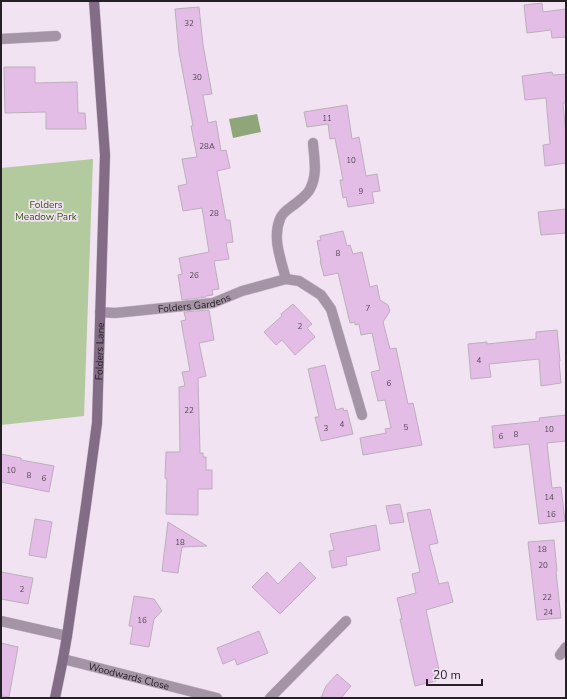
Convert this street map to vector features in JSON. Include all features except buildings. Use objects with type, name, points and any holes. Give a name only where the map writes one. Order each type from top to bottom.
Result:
[{"type":"main road","name":"Folders Lane","points":[[55,698],[67,636],[97,423],[105,154],[94,1]]},
{"type":"street","points":[[1,39],[56,36]]},
{"type":"street","points":[[313,143],[316,168],[310,190],[280,217],[277,244],[286,279],[299,281],[321,295],[331,309],[362,415]]},
{"type":"street","name":"Folders Gardens","points":[[100,312],[115,313],[213,303],[242,291],[286,279]]},
{"type":"street","points":[[1,621],[67,636]]},
{"type":"street","points":[[270,698],[346,621]]},
{"type":"street","name":"Woodwards Close","points":[[63,659],[217,698]]},
{"type":"green space","name":"Folders Meadow Park","points":[[93,159],[84,416],[1,425],[1,168]]},
{"type":"shaded area","points":[[257,114],[261,132],[233,138],[229,119]]}]
